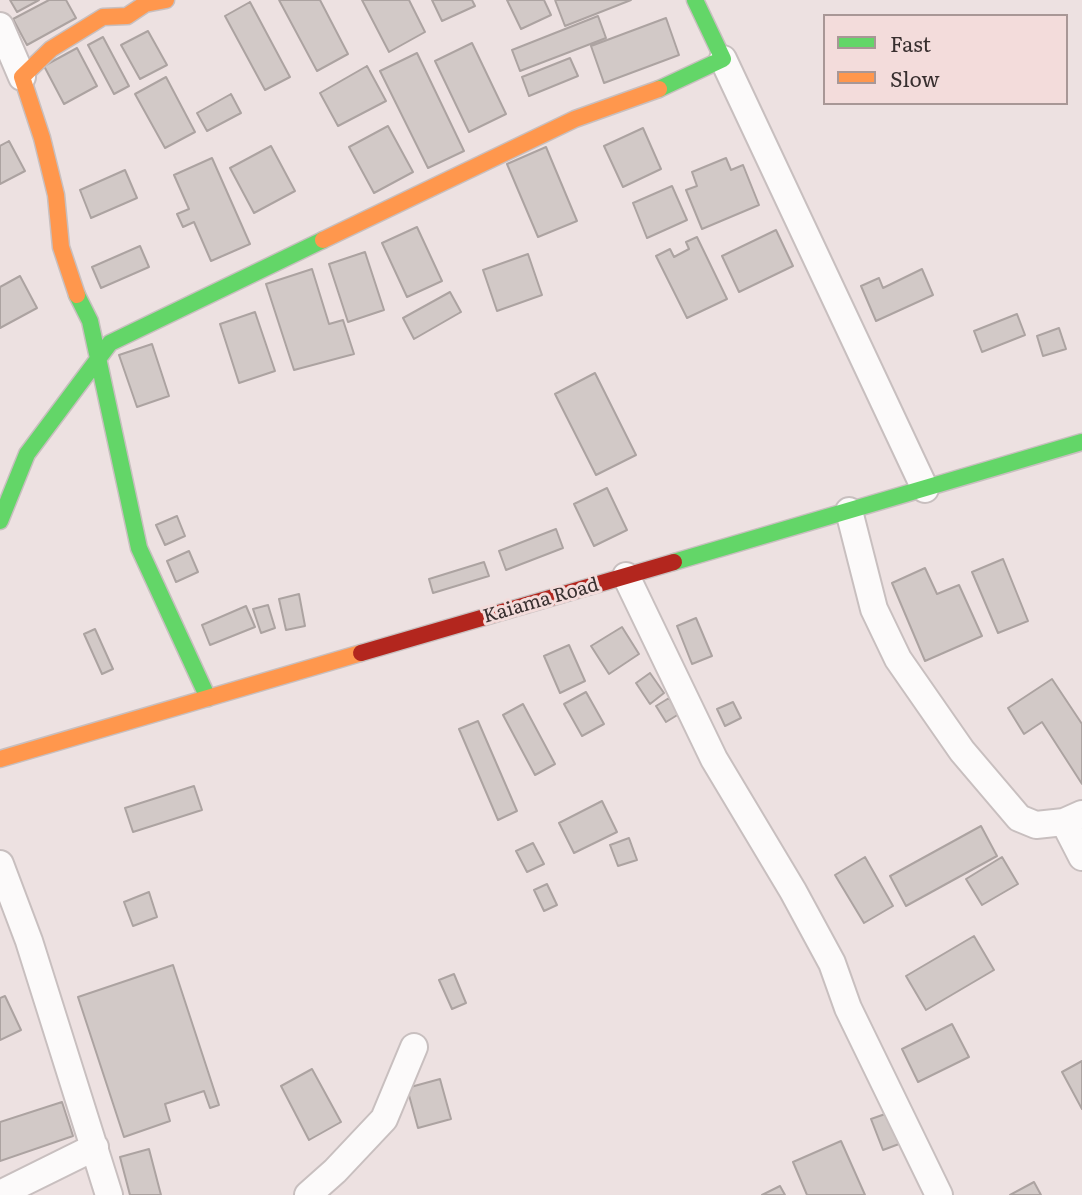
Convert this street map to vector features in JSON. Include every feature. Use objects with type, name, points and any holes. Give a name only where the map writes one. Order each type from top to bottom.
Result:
[{"type":"main road","points":[[166,0],[145,4],[127,16],[103,17],[51,49],[22,77],[42,138],[56,195],[61,247],[69,283],[90,321],[139,548],[208,698]]},
{"type":"main road","points":[[0,521],[27,454],[110,342],[575,119],[656,90],[723,59],[695,0]]},
{"type":"main road","name":"Kaiama Road","points":[[0,759],[1082,442]]},
{"type":"street","points":[[0,26],[22,77]]},
{"type":"street","points":[[723,59],[925,489]]},
{"type":"street","points":[[849,511],[874,609],[898,659],[961,751],[1019,818],[1036,825],[1073,818],[1082,857]]},
{"type":"street","points":[[626,576],[714,759],[793,891],[832,963],[848,1008],[939,1195]]},
{"type":"street","points":[[0,864],[29,941],[109,1195]]},
{"type":"street","points":[[308,1195],[335,1171],[384,1119],[414,1048]]},
{"type":"street","points":[[0,1194],[94,1147]]},
{"type":"building","points":[[10,0],[39,0],[17,12]]},
{"type":"building","points":[[49,0],[66,0],[76,18],[27,45],[13,19]]},
{"type":"building","points":[[279,0],[320,0],[348,54],[317,71]]},
{"type":"building","points":[[362,0],[409,0],[425,32],[389,52]]},
{"type":"building","points":[[432,0],[472,0],[475,6],[442,21]]},
{"type":"building","points":[[507,0],[544,0],[551,15],[521,29]]},
{"type":"building","points":[[555,0],[631,0],[565,26]]},
{"type":"building","points":[[250,2],[290,77],[265,90],[225,16]]},
{"type":"building","points":[[598,16],[606,38],[520,71],[512,50]]},
{"type":"building","points":[[666,18],[679,55],[604,83],[591,46]]},
{"type":"building","points":[[148,31],[167,65],[140,79],[121,45]]},
{"type":"building","points":[[103,37],[129,86],[114,94],[88,45]]},
{"type":"building","points":[[472,43],[506,114],[469,132],[435,61]]},
{"type":"building","points":[[77,48],[97,86],[64,104],[44,66]]},
{"type":"building","points":[[417,53],[464,151],[428,168],[380,71]]},
{"type":"building","points":[[570,58],[578,76],[529,96],[522,77]]},
{"type":"building","points":[[367,66],[386,101],[338,126],[320,93]]},
{"type":"building","points":[[166,77],[195,132],[165,148],[135,94]]},
{"type":"building","points":[[231,94],[241,113],[207,131],[197,113]]},
{"type":"building","points":[[388,126],[413,172],[374,193],[349,147]]},
{"type":"building","points":[[643,128],[661,169],[623,187],[604,146]]},
{"type":"building","points":[[9,141],[25,171],[0,184],[0,146]]},
{"type":"building","points":[[271,146],[295,191],[254,213],[230,168]]},
{"type":"building","points":[[546,147],[577,221],[538,237],[507,164]]},
{"type":"building","points":[[212,158],[250,244],[211,261],[194,222],[183,227],[177,214],[189,209],[174,175]]},
{"type":"building","points":[[726,158],[731,170],[743,165],[759,205],[702,229],[686,190],[697,186],[692,172]]},
{"type":"building","points":[[125,170],[137,198],[91,218],[80,190]]},
{"type":"building","points":[[672,186],[687,220],[647,238],[633,203]]},
{"type":"building","points":[[417,227],[442,281],[407,297],[382,243]]},
{"type":"building","points":[[776,230],[793,266],[739,292],[722,256]]},
{"type":"building","points":[[697,237],[727,299],[687,318],[656,256],[670,249],[674,257],[689,249],[686,242]]},
{"type":"building","points":[[140,246],[149,267],[101,288],[92,267]]},
{"type":"building","points":[[365,252],[384,310],[348,322],[329,264]]},
{"type":"building","points":[[528,254],[542,295],[497,311],[483,270]]},
{"type":"building","points":[[312,269],[329,324],[343,320],[354,354],[294,370],[266,284]]},
{"type":"building","points":[[922,269],[933,295],[876,321],[861,286],[879,278],[883,288]]},
{"type":"building","points":[[20,276],[37,308],[0,328],[0,287]]},
{"type":"building","points":[[450,292],[461,312],[414,339],[403,318]]},
{"type":"building","points":[[255,312],[275,371],[239,383],[220,324]]},
{"type":"building","points":[[1017,314],[1025,335],[982,352],[974,331]]},
{"type":"building","points":[[1059,328],[1066,349],[1043,356],[1037,336]]},
{"type":"building","points":[[152,344],[169,396],[137,407],[119,355]]},
{"type":"building","points":[[595,373],[636,455],[596,475],[555,394]]},
{"type":"building","points":[[607,488],[627,530],[594,546],[574,504]]},
{"type":"building","points":[[177,516],[185,536],[165,545],[156,525]]},
{"type":"building","points":[[556,529],[563,548],[506,570],[499,551]]},
{"type":"building","points":[[189,551],[198,572],[176,582],[167,561]]},
{"type":"building","points":[[1003,559],[1028,621],[998,633],[972,572]]},
{"type":"building","points":[[484,562],[489,576],[433,593],[429,579]]},
{"type":"building","points":[[925,568],[937,594],[959,585],[982,636],[925,661],[892,583]]},
{"type":"building","points":[[299,594],[305,626],[286,630],[279,599]]},
{"type":"building","points":[[268,605],[275,628],[261,633],[253,609]]},
{"type":"building","points":[[246,606],[255,627],[210,645],[202,625]]},
{"type":"building","points":[[696,618],[712,656],[692,664],[677,626]]},
{"type":"building","points":[[622,627],[639,654],[609,674],[591,646]]},
{"type":"building","points":[[95,629],[113,669],[102,674],[84,634]]},
{"type":"building","points":[[569,645],[585,681],[560,693],[544,656]]},
{"type":"building","points":[[650,673],[664,693],[650,704],[636,683]]},
{"type":"building","points":[[1052,679],[1082,724],[1082,784],[1042,722],[1024,734],[1008,708]]},
{"type":"building","points":[[586,692],[604,724],[582,736],[564,704]]},
{"type":"building","points":[[669,698],[679,714],[666,722],[656,706]]},
{"type":"building","points":[[733,702],[741,718],[725,726],[717,709]]},
{"type":"building","points":[[523,704],[555,764],[535,775],[503,715]]},
{"type":"building","points":[[478,721],[517,811],[498,820],[459,729]]},
{"type":"building","points":[[194,786],[202,810],[133,832],[125,808]]},
{"type":"building","points":[[602,801],[617,832],[574,853],[559,823]]},
{"type":"building","points":[[981,826],[997,856],[906,906],[890,876]]},
{"type":"building","points":[[629,838],[637,860],[618,866],[610,845]]},
{"type":"building","points":[[533,843],[544,864],[527,872],[516,851]]},
{"type":"building","points":[[865,857],[893,906],[864,923],[835,875]]},
{"type":"building","points":[[1002,857],[1018,884],[982,905],[966,879]]},
{"type":"building","points":[[547,884],[557,905],[544,911],[534,890]]},
{"type":"building","points":[[149,892],[157,917],[133,926],[124,902]]},
{"type":"building","points":[[974,936],[994,970],[926,1010],[906,976]]},
{"type":"building","points":[[173,965],[219,1105],[210,1108],[204,1091],[165,1104],[170,1121],[124,1137],[78,997]]},
{"type":"building","points":[[454,974],[466,1003],[452,1009],[439,980]]},
{"type":"building","points":[[5,996],[21,1030],[0,1040],[0,998]]},
{"type":"building","points":[[952,1024],[969,1057],[918,1082],[902,1049]]},
{"type":"building","points":[[1082,1061],[1082,1109],[1062,1072]]},
{"type":"building","points":[[312,1069],[341,1122],[309,1140],[281,1086]]},
{"type":"building","points":[[440,1079],[451,1119],[418,1128],[407,1088]]},
{"type":"building","points":[[62,1102],[73,1136],[0,1161],[0,1122]]},
{"type":"building","points":[[888,1113],[899,1144],[883,1150],[871,1119]]},
{"type":"building","points":[[841,1141],[865,1195],[807,1195],[793,1162]]},
{"type":"building","points":[[149,1149],[161,1195],[130,1195],[120,1157]]},
{"type":"building","points":[[1034,1182],[1041,1195],[1010,1195]]},
{"type":"building","points":[[780,1186],[785,1195],[762,1195]]},
{"type":"traffic: fast","points":[[659,89],[723,59],[695,0]]},
{"type":"traffic: fast","points":[[0,521],[27,454],[110,343],[323,240]]},
{"type":"traffic: fast","points":[[77,295],[90,321],[139,548],[208,698]]},
{"type":"traffic: fast","points":[[674,562],[1082,442]]},
{"type":"traffic: slow","points":[[77,295],[61,247],[56,195],[42,138],[22,77],[51,49],[103,17],[127,16],[145,4],[166,0]]},
{"type":"traffic: slow","points":[[323,240],[575,119],[659,89]]},
{"type":"traffic: slow","points":[[0,759],[361,653]]},
{"type":"traffic: jam","points":[[361,653],[674,562]]}]
